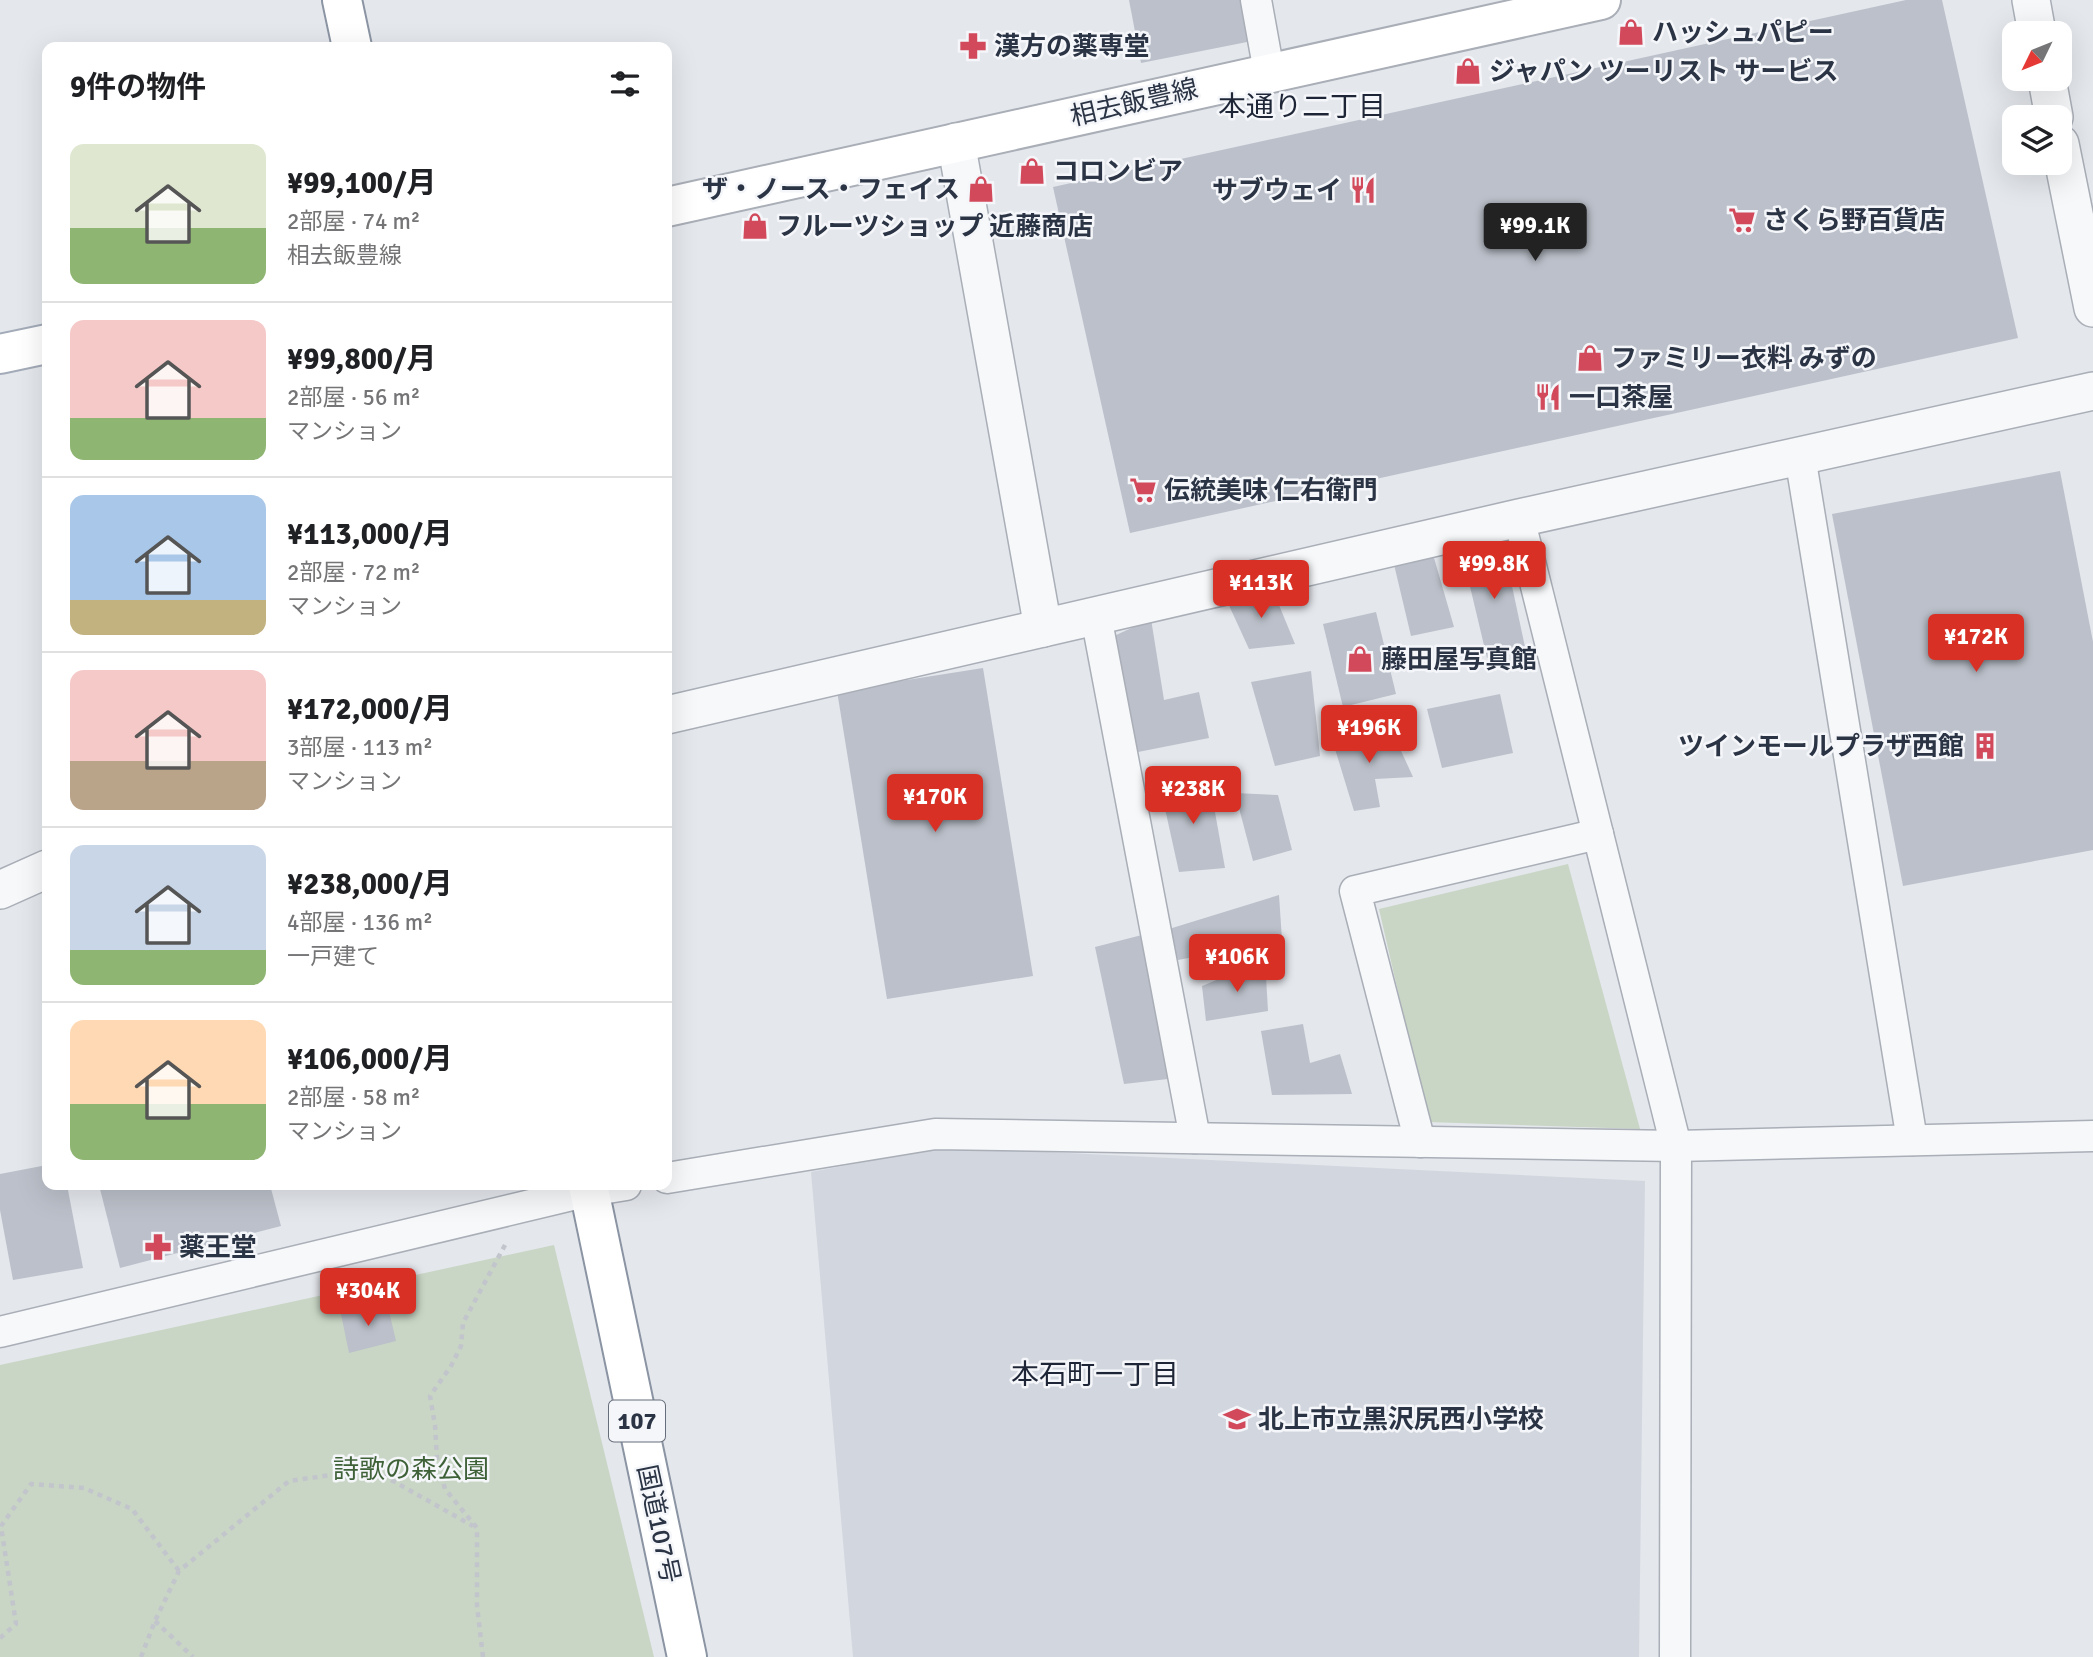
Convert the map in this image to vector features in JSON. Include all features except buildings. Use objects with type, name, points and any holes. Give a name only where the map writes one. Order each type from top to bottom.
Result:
[{"type":"main road","points":[[342,0],[351,42]]},
{"type":"main road","name":"相去飯豊線","points":[[672,206],[1601,0]]},
{"type":"main road","points":[[0,354],[42,345]]},
{"type":"main road","name":"国道107号","points":[[588,1190],[687,1657]]},
{"type":"street","points":[[1256,0],[1269,72]]},
{"type":"street","points":[[2031,0],[2035,21]]},
{"type":"street","points":[[956,142],[1042,628]]},
{"type":"street","points":[[2066,175],[2093,308]]},
{"type":"street","points":[[672,714],[1519,518],[2093,391]]},
{"type":"street","points":[[1800,456],[1912,1140]]},
{"type":"street","points":[[1519,518],[1676,1146],[1675,1657]]},
{"type":"street","points":[[1096,616],[1195,1138]]},
{"type":"street","points":[[1420,1142],[1355,891],[1598,834]]},
{"type":"street","points":[[0,890],[42,871]]},
{"type":"street","points":[[672,1177],[936,1134],[1676,1146],[2093,1136]]},
{"type":"street","points":[[0,1332],[525,1207],[581,1190]]},
{"type":"path","points":[[483,1657],[477,1606],[477,1528],[445,1489],[437,1458],[430,1396],[451,1366],[461,1346],[463,1323],[525,1207]]},
{"type":"path","points":[[141,1657],[179,1571],[289,1481],[345,1473],[386,1477],[477,1528]]},
{"type":"path","points":[[0,1638],[16,1624],[1,1525],[31,1485],[84,1488],[132,1509],[179,1571]]},
{"type":"path","points":[[155,1621],[193,1657]]},
{"type":"shaded area","name":"北上市立黒沢尻西小学校","points":[[943,1147],[1645,1181],[1639,1657],[853,1657],[811,1172]]},
{"type":"green space","points":[[1568,864],[1640,1129],[1428,1122],[1379,909]]},
{"type":"green space","name":"詩歌の森公園","points":[[554,1245],[654,1657],[0,1657],[0,1365]]},
{"type":"place","name":"ハッシュパピー","points":[[1631,32]]},
{"type":"place","name":"漢方の薬専堂","points":[[973,46]]},
{"type":"place","name":"ジャパン ツーリスト サービス","points":[[1468,71]]},
{"type":"place","name":"コロンビア","points":[[1032,171]]},
{"type":"place","name":"ザ・ノース・フェイス","points":[[981,189]]},
{"type":"place","name":"サブウェイ","points":[[1363,190]]},
{"type":"place","name":"さくら野百貨店","points":[[1742,220]]},
{"type":"place","name":"フルーツショップ 近藤商店","points":[[755,226]]},
{"type":"place","name":"ファミリー衣料 みずの","points":[[1590,358]]},
{"type":"place","name":"一口茶屋","points":[[1548,397]]},
{"type":"place","name":"伝統美味 仁右衛門","points":[[1143,490]]},
{"type":"place","name":"藤田屋写真館","points":[[1360,659]]},
{"type":"place","name":"ツインモールプラザ西館","points":[[1985,746]]},
{"type":"place","name":"薬王堂","points":[[158,1247]]},
{"type":"place","name":"北上市立黒沢尻西小学校","points":[[1237,1419]]},
{"type":"district","name":"本通り二丁目","points":[[1302,106]]},
{"type":"district","name":"本石町一丁目","points":[[1095,1374]]}]
